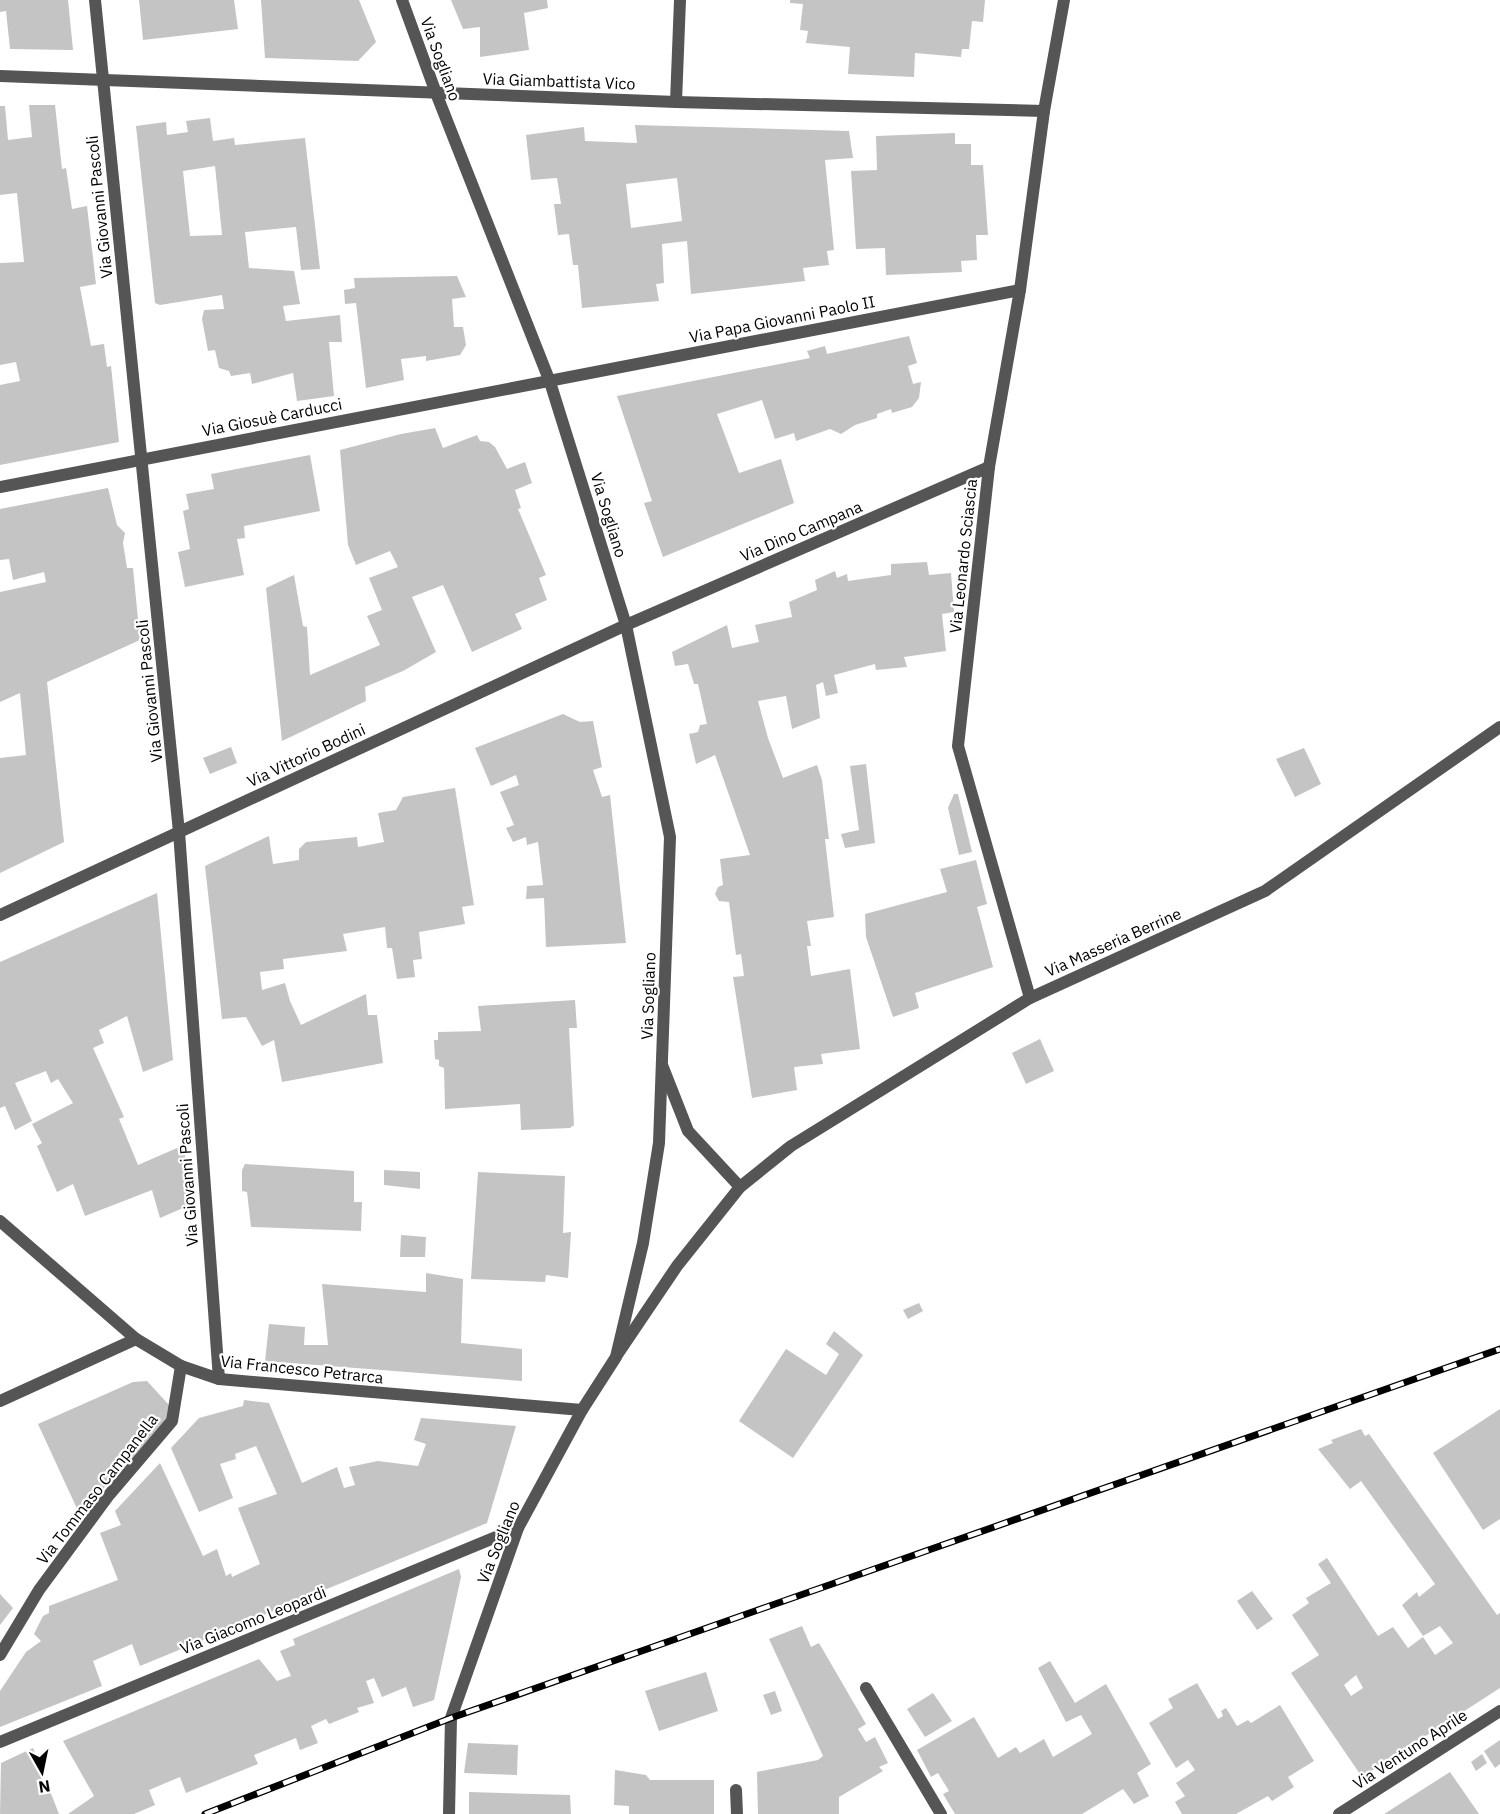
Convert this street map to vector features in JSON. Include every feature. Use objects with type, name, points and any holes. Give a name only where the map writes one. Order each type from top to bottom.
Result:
[{"type":"street","name":"Via Giovanni Pascoli","points":[[95,0],[179,832],[219,1379]]},
{"type":"street","name":"Via Sogliano","points":[[402,0],[436,93],[550,382],[626,625],[670,837],[658,1143],[643,1243],[616,1357]]},
{"type":"street","points":[[676,102],[680,0]]},
{"type":"street","name":"Via Leonardo Sciascia","points":[[1030,998],[958,746],[989,467],[1020,290],[1044,111],[1064,0]]},
{"type":"street","name":"Via Giambattista Vico","points":[[0,76],[676,102],[1044,111]]},
{"type":"street","name":"Via Papa Giovanni Paolo II","points":[[550,382],[1020,290]]},
{"type":"street","name":"Via Giosuè Carducci","points":[[0,487],[142,458],[550,382]]},
{"type":"street","name":"Via Dino Campana","points":[[626,625],[989,467]]},
{"type":"street","name":"Via Vittorio Bodini","points":[[0,915],[626,625]]},
{"type":"street","name":"Via Masseria Berrine","points":[[740,1187],[791,1146],[1030,998],[1266,891],[1500,727]]},
{"type":"street","name":"Via Sogliano","points":[[449,1814],[451,1718],[518,1528],[582,1410],[616,1357],[677,1266],[740,1187],[688,1131],[662,1065]]},
{"type":"street","name":"Via Francesco Petrarca","points":[[0,1221],[136,1339],[181,1366],[219,1379],[582,1410]]},
{"type":"street","points":[[0,1401],[136,1339]]},
{"type":"street","name":"Via Tommaso Campanella","points":[[0,1655],[39,1590],[108,1495],[172,1421],[181,1366]]},
{"type":"street","name":"Via Giacomo Leopardi","points":[[0,1742],[518,1528]]},
{"type":"street","points":[[866,1688],[941,1814]]},
{"type":"street","name":"Via Ventuno Aprile","points":[[1339,1814],[1500,1711]]},
{"type":"street","points":[[736,1790],[737,1814]]},
{"type":"building","points":[[0,0],[68,0],[73,50],[10,49],[6,11],[0,12]]},
{"type":"building","points":[[139,0],[234,0],[238,29],[143,40]]},
{"type":"building","points":[[261,0],[359,0],[376,42],[358,61],[265,58]]},
{"type":"building","points":[[451,0],[547,0],[548,8],[524,13],[529,50],[480,57],[480,27],[463,29]]},
{"type":"building","points":[[790,0],[985,0],[983,22],[972,21],[969,49],[962,49],[961,57],[915,53],[914,77],[848,74],[850,47],[806,43],[808,31],[800,30],[803,4],[790,3]]},
{"type":"building","points":[[29,105],[55,105],[62,169],[66,168],[72,209],[87,206],[96,284],[80,287],[91,346],[104,344],[107,367],[111,366],[119,442],[0,465],[0,385],[20,381],[16,362],[0,365],[0,263],[24,262],[17,193],[0,195],[0,106],[5,106],[8,140],[32,137]]},
{"type":"building","points":[[210,118],[213,141],[234,138],[235,145],[305,138],[320,269],[301,270],[296,227],[245,232],[249,268],[294,271],[300,304],[283,306],[286,321],[340,315],[342,342],[329,342],[334,396],[297,401],[293,373],[252,384],[250,373],[231,376],[229,371],[219,368],[215,350],[208,351],[202,319],[204,310],[224,309],[222,295],[160,305],[155,303],[136,126],[166,122],[167,135],[188,132],[186,121]],"holes":[[[215,166],[222,235],[190,236],[183,171]]]},
{"type":"building","points":[[635,125],[849,131],[853,158],[825,160],[834,250],[827,251],[829,265],[803,268],[805,281],[691,294],[687,241],[662,244],[664,283],[656,284],[659,301],[582,308],[578,265],[573,265],[569,234],[558,235],[554,204],[561,204],[557,178],[531,180],[526,135],[584,127],[585,141],[637,143]],"holes":[[[677,178],[682,221],[631,228],[626,184]]]},
{"type":"building","points":[[955,133],[955,144],[971,144],[971,165],[983,165],[988,235],[976,235],[977,260],[961,261],[962,272],[886,275],[885,248],[856,249],[851,171],[877,170],[876,136]]},
{"type":"building","points":[[457,276],[466,297],[452,299],[454,327],[463,327],[466,345],[460,355],[426,361],[426,356],[401,359],[404,380],[366,388],[356,303],[345,304],[344,290],[355,288],[354,278]]},
{"type":"building","points":[[909,336],[917,363],[908,366],[913,384],[921,382],[919,398],[912,407],[892,413],[891,409],[877,414],[877,418],[855,425],[841,434],[830,429],[796,441],[794,433],[775,439],[762,400],[717,414],[739,473],[781,459],[794,503],[663,557],[644,503],[652,501],[617,396],[810,358],[807,351],[825,346],[827,354]]},
{"type":"building","points":[[435,428],[443,448],[477,435],[480,441],[489,442],[495,447],[507,469],[525,462],[532,483],[515,490],[521,508],[518,509],[546,575],[539,578],[547,600],[515,614],[522,629],[472,652],[443,585],[412,597],[436,652],[403,671],[365,687],[366,701],[282,741],[266,588],[294,575],[303,626],[307,627],[310,675],[380,645],[367,616],[382,610],[369,578],[398,567],[390,551],[356,565],[348,545],[340,450],[401,434]]},
{"type":"building","points":[[310,455],[320,511],[244,526],[245,538],[237,539],[244,575],[185,587],[178,552],[190,549],[183,511],[189,509],[186,494],[214,489],[211,474]]},
{"type":"building","points":[[108,488],[117,525],[125,533],[123,543],[127,568],[133,568],[140,640],[47,682],[64,842],[0,873],[0,758],[26,755],[20,693],[0,702],[0,592],[46,582],[44,572],[13,580],[9,559],[0,560],[0,509]]},
{"type":"building","points":[[927,562],[929,575],[951,573],[954,612],[942,614],[946,651],[904,657],[907,667],[876,670],[875,664],[834,675],[838,693],[826,696],[823,682],[816,685],[820,718],[792,729],[786,696],[758,701],[768,738],[783,778],[817,765],[822,780],[829,839],[825,839],[834,917],[807,921],[811,946],[807,946],[811,976],[850,969],[860,1049],[821,1054],[823,1064],[794,1067],[797,1090],[752,1098],[733,977],[744,976],[741,954],[736,955],[729,902],[719,901],[715,894],[718,887],[723,885],[720,859],[750,855],[715,755],[696,764],[689,734],[698,732],[700,725],[707,724],[698,684],[694,684],[688,664],[675,666],[672,652],[727,625],[732,648],[759,642],[755,625],[792,617],[789,602],[817,590],[815,580],[835,571],[837,578],[847,574],[848,581],[891,575],[891,564]]},
{"type":"building","points":[[563,714],[580,722],[593,721],[602,767],[593,770],[602,797],[610,795],[626,943],[546,947],[544,898],[526,899],[527,886],[543,885],[538,842],[527,845],[526,837],[513,842],[506,828],[514,825],[500,792],[519,785],[516,775],[491,786],[475,748]]},
{"type":"building","points":[[231,747],[237,763],[210,774],[203,758]]},
{"type":"building","points":[[1304,748],[1321,784],[1295,797],[1276,759]]},
{"type":"building","points":[[866,764],[875,843],[845,848],[841,834],[859,830],[850,766]]},
{"type":"building","points":[[455,788],[474,905],[462,907],[465,924],[419,932],[422,959],[413,960],[415,977],[397,979],[392,948],[387,948],[385,927],[343,934],[347,951],[283,959],[284,969],[260,972],[262,990],[285,983],[301,1025],[366,994],[368,1015],[377,1015],[383,1063],[282,1082],[274,1040],[262,1046],[246,1017],[222,1019],[205,866],[269,836],[273,864],[299,860],[299,849],[306,842],[357,837],[358,847],[384,842],[378,813],[396,810],[403,797]]},
{"type":"building","points":[[954,794],[958,794],[972,852],[959,855],[948,808]]},
{"type":"building","points":[[976,860],[987,904],[977,907],[993,967],[915,993],[919,1008],[893,1017],[866,937],[865,914],[947,892],[940,869]]},
{"type":"building","points":[[157,893],[173,1060],[143,1072],[127,1016],[99,1030],[104,1043],[93,1048],[124,1117],[119,1119],[138,1165],[184,1145],[190,1205],[160,1218],[152,1190],[85,1216],[73,1184],[57,1192],[37,1146],[42,1143],[32,1124],[73,1103],[58,1079],[51,1083],[46,1071],[15,1083],[32,1121],[15,1130],[5,1106],[0,1108],[0,962]]},
{"type":"building","points":[[575,1000],[577,1028],[569,1028],[574,1125],[570,1128],[521,1130],[520,1104],[445,1109],[444,1068],[439,1066],[439,1060],[435,1059],[434,1040],[438,1040],[438,1032],[481,1031],[478,1006]]},
{"type":"building","points":[[1040,1039],[1054,1071],[1026,1084],[1012,1053]]},
{"type":"building","points":[[245,1164],[354,1171],[354,1202],[362,1202],[361,1231],[251,1227],[247,1192],[242,1191],[242,1170]]},
{"type":"building","points":[[384,1170],[420,1172],[420,1189],[384,1185]]},
{"type":"building","points":[[478,1172],[565,1176],[563,1233],[571,1232],[568,1278],[546,1275],[545,1282],[471,1279]]},
{"type":"building","points":[[401,1235],[426,1237],[425,1257],[400,1257]]},
{"type":"building","points":[[426,1273],[463,1279],[461,1343],[522,1349],[522,1381],[265,1361],[269,1324],[305,1327],[304,1345],[328,1345],[322,1284],[426,1292]]},
{"type":"building","points":[[919,1303],[923,1311],[908,1319],[903,1310]]},
{"type":"building","points":[[834,1331],[863,1355],[793,1458],[739,1421],[786,1349],[826,1375],[839,1354],[826,1344]]},
{"type":"building","points":[[147,1381],[169,1405],[168,1423],[79,1513],[38,1424],[133,1382]]},
{"type":"building","points":[[244,1400],[269,1403],[302,1483],[337,1467],[344,1488],[355,1485],[349,1467],[378,1461],[418,1466],[426,1444],[414,1440],[421,1418],[516,1426],[487,1523],[140,1666],[132,1644],[93,1661],[102,1686],[0,1727],[0,1691],[26,1652],[41,1641],[34,1634],[43,1616],[49,1613],[49,1606],[118,1580],[100,1533],[121,1525],[115,1511],[160,1463],[203,1556],[217,1549],[226,1576],[231,1573],[232,1577],[260,1564],[238,1508],[277,1494],[256,1446],[235,1454],[236,1459],[220,1464],[233,1498],[199,1512],[171,1448],[199,1418],[243,1406]]},
{"type":"building","points":[[1500,1409],[1500,1519],[1483,1530],[1433,1453]]},
{"type":"building","points":[[1361,1429],[1365,1436],[1369,1434],[1497,1615],[1500,1613],[1500,1688],[1362,1777],[1291,1673],[1319,1655],[1292,1615],[1309,1603],[1306,1598],[1331,1583],[1318,1564],[1327,1558],[1378,1636],[1393,1627],[1408,1648],[1423,1637],[1435,1655],[1453,1643],[1440,1626],[1423,1636],[1402,1605],[1417,1592],[1419,1597],[1435,1584],[1361,1481],[1350,1489],[1318,1449],[1333,1443],[1331,1440]],"holes":[[[1356,1675],[1363,1688],[1351,1696],[1344,1685]]]},
{"type":"building","points":[[459,1569],[461,1577],[434,1700],[413,1707],[406,1687],[382,1697],[374,1678],[366,1681],[374,1703],[357,1708],[359,1712],[329,1724],[326,1719],[311,1726],[318,1743],[300,1750],[296,1738],[254,1755],[258,1764],[186,1793],[180,1777],[149,1790],[155,1805],[134,1814],[68,1814],[94,1796],[63,1741],[259,1659],[277,1681],[291,1676],[280,1651],[295,1645],[293,1639]]},
{"type":"building","points":[[1252,1591],[1273,1619],[1257,1630],[1237,1601]]},
{"type":"building","points":[[0,1594],[13,1608],[0,1625]]},
{"type":"building","points":[[802,1626],[811,1647],[819,1643],[866,1724],[858,1729],[866,1742],[875,1737],[888,1763],[879,1767],[883,1771],[839,1797],[839,1814],[758,1814],[757,1772],[818,1760],[823,1756],[769,1639]]},
{"type":"building","points":[[1050,1661],[1075,1703],[1106,1684],[1151,1764],[1137,1773],[1149,1796],[1134,1804],[1123,1789],[1082,1814],[955,1814],[943,1794],[949,1791],[938,1773],[931,1777],[917,1750],[974,1717],[998,1758],[1016,1747],[1020,1753],[1044,1739],[1053,1757],[1092,1734],[1081,1715],[1066,1722],[1038,1668]]},
{"type":"building","points":[[706,1672],[718,1711],[659,1731],[645,1691]]},
{"type":"building","points":[[1197,1683],[1218,1719],[1223,1716],[1221,1711],[1226,1708],[1237,1726],[1248,1720],[1251,1723],[1280,1705],[1314,1761],[1288,1777],[1294,1787],[1272,1801],[1268,1796],[1236,1814],[1182,1814],[1175,1802],[1185,1796],[1176,1783],[1195,1770],[1188,1760],[1176,1768],[1149,1723],[1173,1708],[1168,1699]]},
{"type":"building","points":[[775,1691],[782,1711],[771,1715],[763,1695]]},
{"type":"building","points":[[933,1693],[952,1721],[925,1737],[907,1709]]},
{"type":"building","points":[[1500,1740],[1500,1764],[1495,1768],[1484,1751]]},
{"type":"building","points":[[468,1743],[518,1745],[517,1775],[464,1773]]},
{"type":"building","points":[[33,1748],[59,1814],[0,1814],[1,1763]]},
{"type":"building","points":[[1482,1754],[1487,1763],[1476,1771],[1471,1762]]},
{"type":"building","points":[[615,1770],[646,1775],[650,1780],[714,1780],[714,1814],[629,1814],[629,1806],[614,1805]]},
{"type":"building","points":[[1450,1772],[1479,1814],[1384,1814]]},
{"type":"building","points":[[469,1792],[570,1795],[571,1814],[469,1814]]},
{"type":"railway","points":[[205,1814],[451,1718],[1500,1349]]}]
